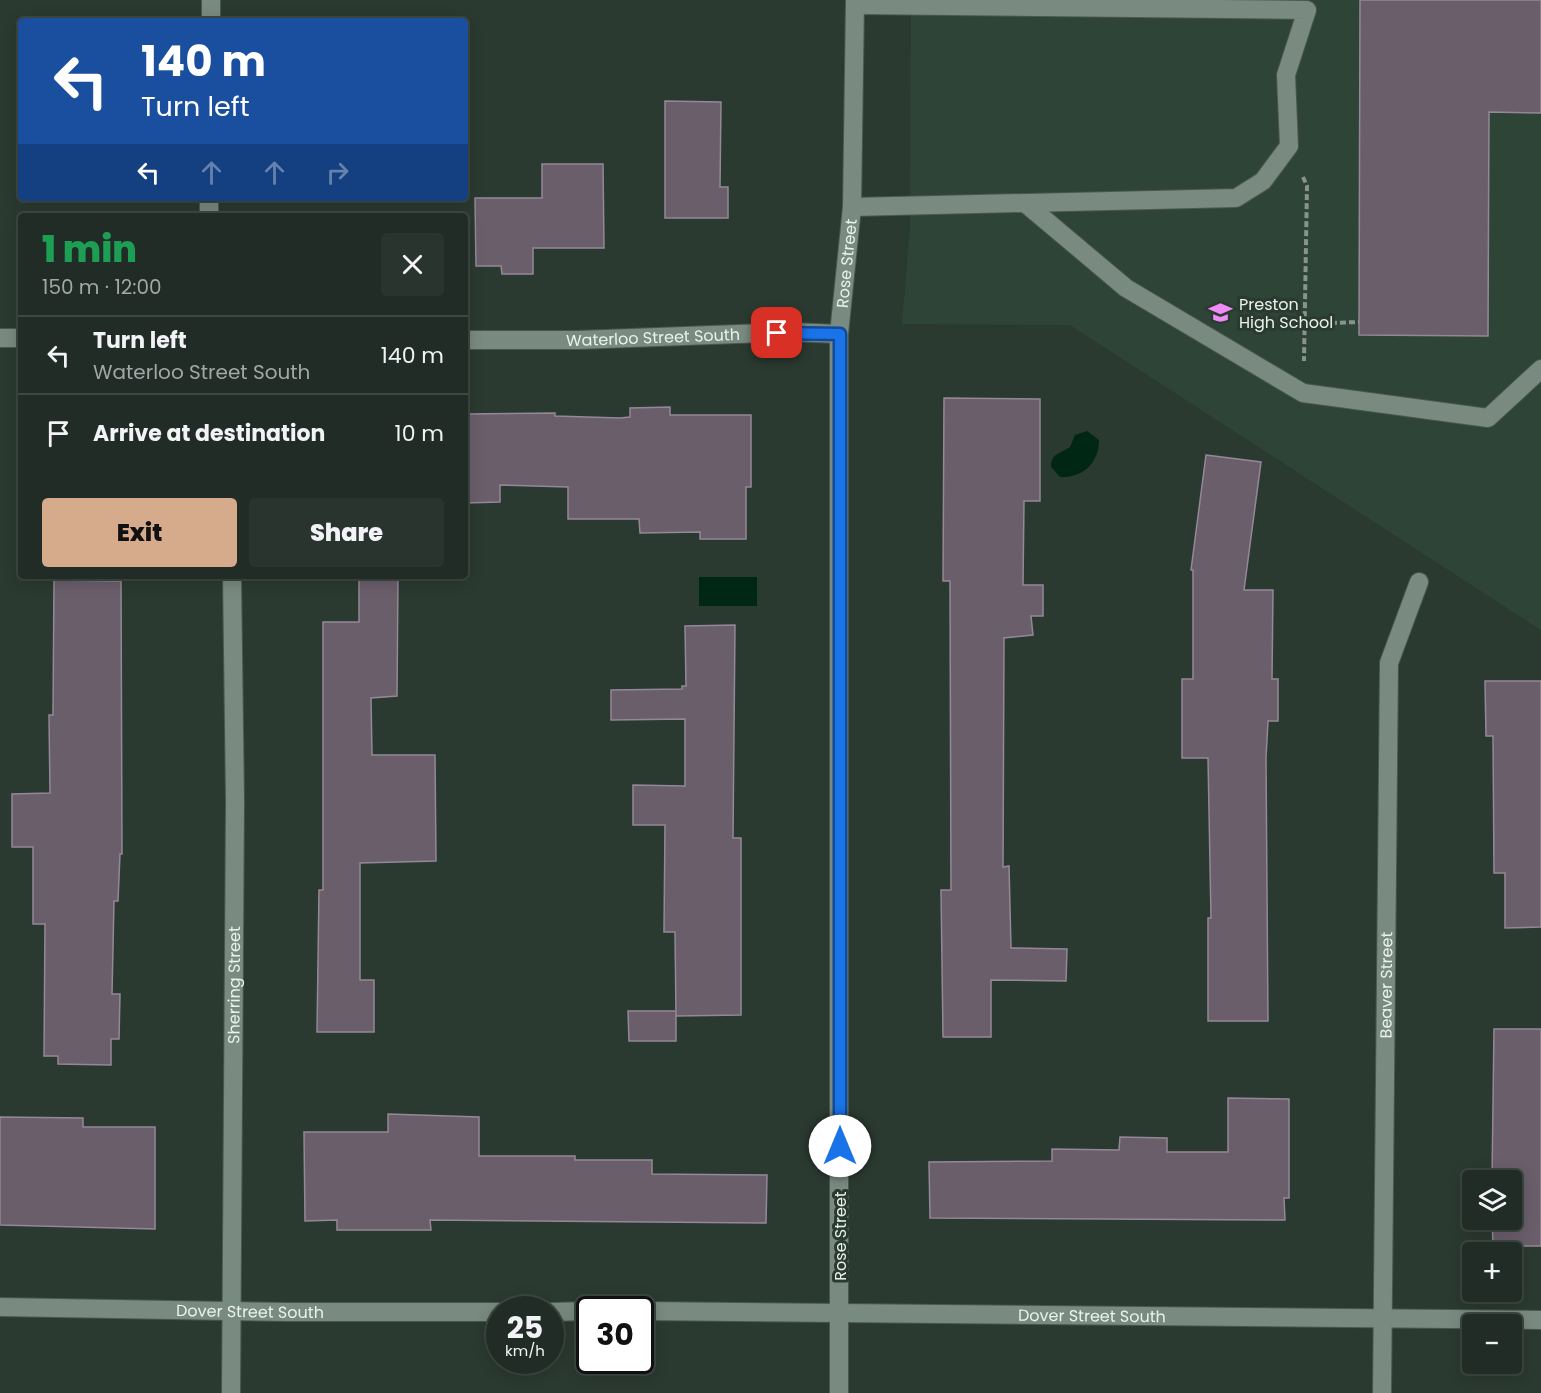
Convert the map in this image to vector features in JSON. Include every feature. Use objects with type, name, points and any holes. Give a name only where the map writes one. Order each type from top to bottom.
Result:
[{"type":"street","points":[[211,0],[211,18]]},
{"type":"street","points":[[852,207],[1236,198],[1263,181],[1289,146],[1286,75],[1306,10],[855,2]]},
{"type":"street","name":"Rose Street","points":[[839,1393],[840,334],[852,207],[855,2]]},
{"type":"street","points":[[1025,203],[1126,288],[1303,393],[1488,418],[1541,369]]},
{"type":"street","name":"Waterloo Street South","points":[[468,340],[578,340],[793,332],[840,334]]},
{"type":"street","points":[[0,338],[18,338]]},
{"type":"street","name":"Sherring Street","points":[[231,1393],[235,813],[232,579]]},
{"type":"street","name":"Beaver Street","points":[[1382,1393],[1389,663],[1419,582]]},
{"type":"street","name":"Dover Street South","points":[[0,1307],[486,1312]]},
{"type":"street","name":"Dover Street South","points":[[654,1311],[1541,1320]]},
{"type":"path","points":[[1289,146],[1307,186],[1303,393]]},
{"type":"path","points":[[1304,324],[1359,322]]},
{"type":"shaded area","name":"Preston High School","points":[[911,0],[1541,0],[1541,630],[1070,325],[902,324],[910,227]]},
{"type":"shaded area","points":[[1087,431],[1099,440],[1092,463],[1082,472],[1060,477],[1051,467],[1051,462],[1057,454],[1070,447],[1075,435]]},
{"type":"shaded area","points":[[699,577],[757,577],[757,606],[699,606]]},
{"type":"building","points":[[1360,0],[1541,0],[1541,113],[1489,112],[1488,336],[1359,335]]},
{"type":"building","points":[[665,101],[721,102],[720,187],[728,187],[728,218],[665,218]]},
{"type":"building","points":[[542,164],[603,164],[604,248],[533,248],[533,274],[502,274],[501,266],[476,266],[475,198],[542,198]]},
{"type":"building","points":[[944,398],[1040,399],[1040,501],[1024,501],[1023,585],[1043,585],[1043,616],[1031,616],[1033,635],[1004,638],[1003,867],[1009,866],[1011,948],[1067,949],[1066,981],[991,980],[991,1037],[943,1037],[941,890],[951,890],[950,581],[943,581]]},
{"type":"building","points":[[670,407],[670,415],[751,415],[751,487],[746,487],[746,539],[700,539],[700,532],[640,533],[639,519],[568,519],[568,487],[500,485],[500,502],[468,503],[468,414],[555,413],[555,416],[620,418],[630,417],[630,408]]},
{"type":"building","points":[[1206,455],[1261,462],[1244,590],[1273,590],[1272,679],[1278,679],[1278,721],[1268,721],[1266,758],[1268,1021],[1208,1021],[1208,918],[1211,918],[1208,758],[1182,758],[1182,679],[1193,679],[1193,570],[1191,570]]},
{"type":"building","points":[[359,579],[398,579],[397,696],[371,698],[372,755],[435,755],[436,861],[360,863],[360,980],[374,980],[374,1032],[317,1032],[319,890],[323,890],[323,622],[359,622]]},
{"type":"building","points":[[54,580],[121,581],[122,854],[120,854],[118,901],[114,901],[112,994],[120,994],[119,1039],[111,1039],[111,1065],[58,1064],[58,1056],[44,1056],[45,924],[33,924],[33,847],[12,847],[12,794],[50,793],[49,715],[53,715]]},
{"type":"building","points":[[735,625],[733,838],[741,838],[741,1015],[676,1016],[675,932],[664,932],[665,825],[633,825],[633,785],[685,786],[685,719],[611,720],[611,690],[682,689],[682,686],[686,686],[685,626]]},
{"type":"building","points":[[1485,681],[1541,681],[1541,927],[1505,928],[1505,873],[1494,873],[1493,736],[1486,736]]},
{"type":"building","points":[[628,1011],[676,1011],[676,1041],[629,1041]]},
{"type":"building","points":[[1494,1029],[1541,1029],[1541,1246],[1522,1246],[1522,1242],[1493,1242],[1492,1230],[1522,1230],[1522,1170],[1492,1170]]},
{"type":"building","points":[[1228,1098],[1289,1099],[1289,1198],[1284,1198],[1285,1220],[930,1218],[929,1162],[1052,1161],[1052,1149],[1119,1150],[1120,1137],[1167,1138],[1167,1152],[1228,1152]]},
{"type":"building","points":[[388,1114],[479,1117],[479,1156],[575,1156],[575,1160],[652,1160],[652,1174],[767,1175],[766,1223],[430,1220],[431,1230],[337,1230],[337,1220],[305,1221],[304,1132],[388,1132]]},
{"type":"building","points":[[0,1117],[83,1118],[83,1127],[155,1127],[155,1229],[0,1225]]},
{"type":"place","name":"Preston High School","points":[[1221,313]]},
{"type":"route","points":[[777,333],[840,334],[840,1146]]}]
